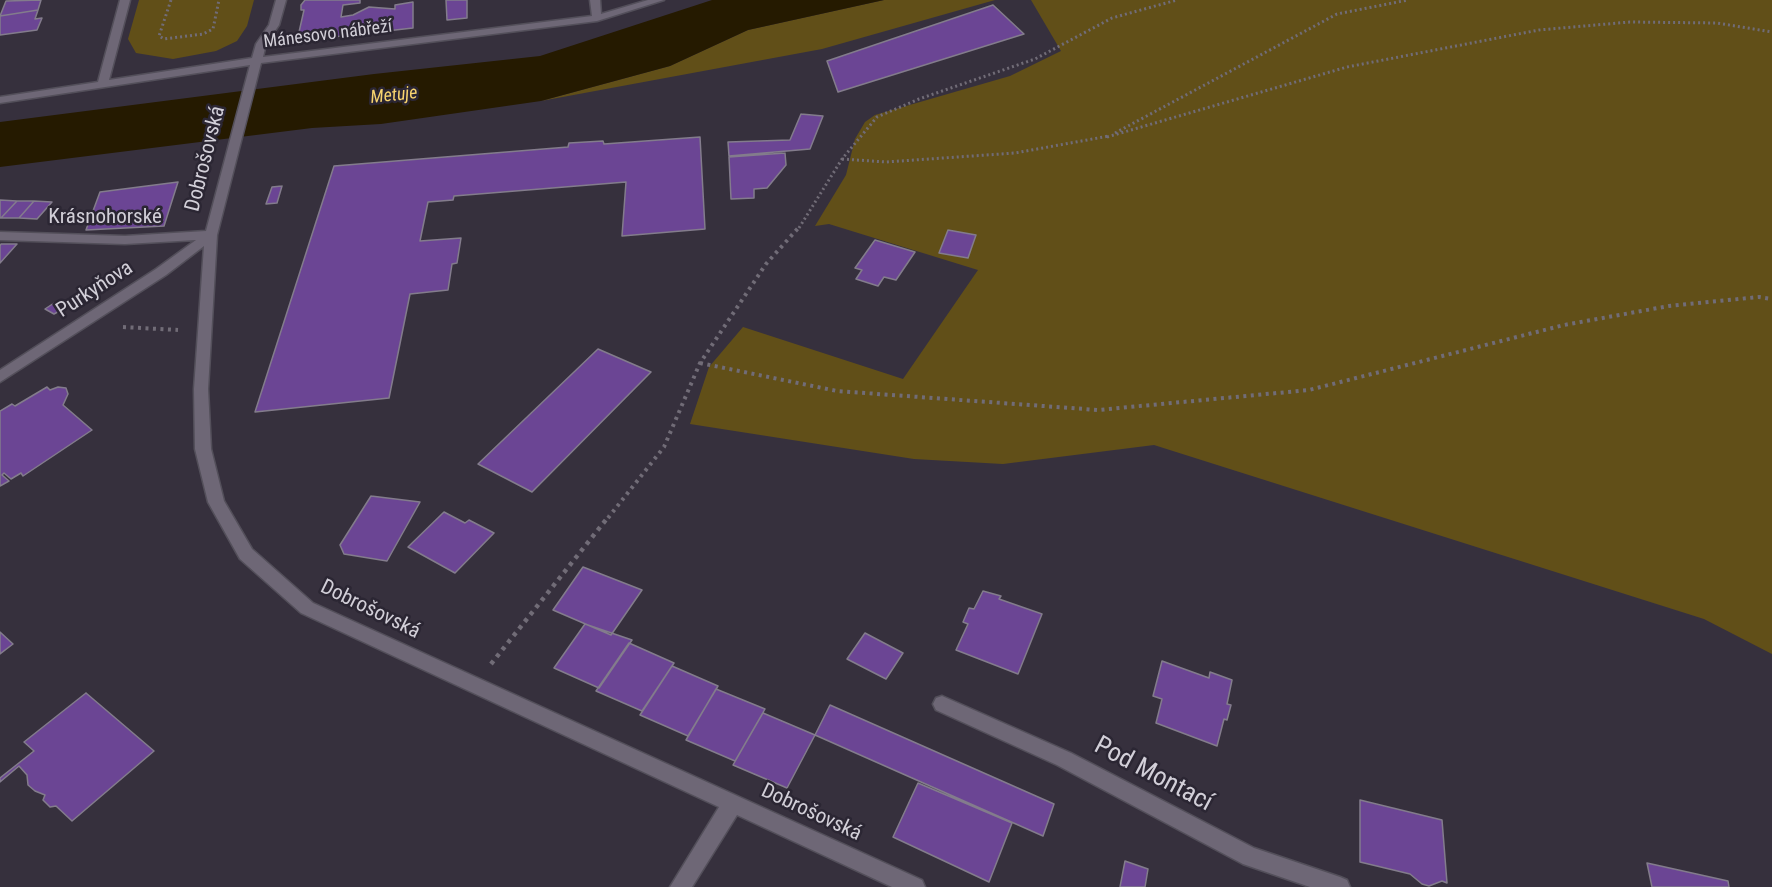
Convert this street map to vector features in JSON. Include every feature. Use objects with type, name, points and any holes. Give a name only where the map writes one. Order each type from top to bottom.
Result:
[{"type":"street","points":[[103,83],[125,0]]},
{"type":"street","name":"Dobrošovská","points":[[281,0],[274,25],[261,44],[211,235],[204,332],[201,389],[203,449],[216,502],[246,554],[307,608],[915,887]]},
{"type":"street","points":[[595,0],[597,18]]},
{"type":"street","name":"Mánesovo nábřeží","points":[[0,100],[256,61],[597,18],[659,0]]},
{"type":"street","name":"Krásnohorské","points":[[0,236],[124,240],[211,235]]},
{"type":"street","name":"Purkyňova","points":[[0,377],[211,235]]},
{"type":"street","name":"Pod Montací","points":[[942,704],[1064,759],[1250,857],[1340,887]]},
{"type":"street","points":[[680,887],[733,803]]},
{"type":"path","points":[[171,0],[159,36],[164,39],[203,34],[213,29],[219,0]]},
{"type":"path","points":[[474,686],[664,447],[700,363],[766,264],[802,224],[842,159],[877,117],[919,99],[1035,59],[1112,18],[1177,0]]},
{"type":"path","points":[[1107,137],[1338,14],[1408,0]]},
{"type":"path","points":[[842,159],[886,162],[1015,153],[1107,137],[1347,67],[1539,30],[1630,22],[1717,23],[1772,32]]},
{"type":"path","points":[[700,363],[837,391],[1098,410],[1308,390],[1564,325],[1669,306],[1759,297],[1772,299]]},
{"type":"path","points":[[80,325],[204,332]]},
{"type":"shaded area","points":[[139,0],[254,0],[247,26],[237,41],[216,51],[173,59],[136,53],[128,39]]},
{"type":"shaded area","points":[[884,0],[995,0],[822,49],[541,101],[670,66],[748,30]]},
{"type":"shaded area","points":[[1031,0],[1772,0],[1772,654],[1704,619],[1154,445],[1003,464],[914,459],[690,424],[709,367],[743,327],[903,379],[978,270],[829,224],[815,226],[846,175],[855,139],[865,122],[875,115],[1010,76],[1061,51]]},
{"type":"water","name":"Metuje","points":[[712,0],[884,0],[748,30],[670,66],[541,101],[381,124],[312,128],[0,167],[0,122],[374,74],[540,56]]},
{"type":"building","points":[[41,0],[38,10],[0,16],[6,1]]},
{"type":"building","points":[[305,0],[360,0],[360,3],[343,5],[341,17],[353,15],[369,7],[395,9],[395,5],[413,2],[413,28],[297,41],[304,10],[301,10],[301,5]]},
{"type":"building","points":[[446,0],[467,0],[467,18],[447,20]]},
{"type":"building","points":[[993,5],[1024,34],[838,92],[827,61]]},
{"type":"building","points":[[38,10],[35,19],[42,18],[37,30],[0,35],[0,16]]},
{"type":"building","points":[[801,114],[823,116],[810,149],[729,156],[728,142],[790,140]]},
{"type":"building","points":[[700,137],[705,229],[622,236],[626,182],[454,196],[453,200],[428,202],[420,241],[461,238],[457,263],[452,264],[448,290],[410,294],[389,398],[255,412],[334,166],[568,147],[569,143],[603,141],[604,144]]},
{"type":"building","points":[[785,153],[786,165],[767,188],[754,189],[754,198],[731,199],[729,157]]},
{"type":"building","points":[[178,182],[164,226],[86,230],[100,192]]},
{"type":"building","points":[[282,186],[277,203],[266,204],[272,187]]},
{"type":"building","points":[[0,200],[17,201],[1,218],[0,218]]},
{"type":"building","points":[[17,201],[34,201],[19,218],[1,218]]},
{"type":"building","points":[[34,201],[52,202],[37,219],[19,218]]},
{"type":"building","points":[[948,230],[976,235],[968,258],[939,253]]},
{"type":"building","points":[[875,240],[915,252],[896,280],[884,277],[878,286],[856,279],[862,270],[855,268]]},
{"type":"building","points":[[1,244],[17,244],[0,263],[0,246]]},
{"type":"building","points":[[54,303],[63,309],[54,314],[45,309]]},
{"type":"building","points":[[598,349],[651,372],[532,492],[478,464]]},
{"type":"building","points":[[47,387],[50,390],[58,387],[66,388],[68,394],[63,405],[92,430],[23,476],[21,473],[11,479],[4,473],[2,475],[9,481],[0,486],[0,411],[12,404],[15,406]]},
{"type":"building","points":[[371,496],[420,502],[387,561],[344,554],[340,545]]},
{"type":"building","points":[[444,512],[465,523],[469,520],[494,533],[455,573],[408,547]]},
{"type":"building","points":[[583,567],[642,590],[611,635],[553,610]]},
{"type":"building","points":[[983,591],[1001,596],[999,599],[1042,614],[1018,674],[956,650],[968,624],[963,622],[969,608],[974,609]]},
{"type":"building","points":[[585,624],[632,640],[599,688],[554,668]]},
{"type":"building","points":[[0,632],[13,644],[0,654]]},
{"type":"building","points":[[865,633],[903,653],[886,679],[847,659]]},
{"type":"building","points":[[629,643],[674,663],[642,711],[596,691]]},
{"type":"building","points":[[1162,661],[1209,678],[1210,672],[1232,680],[1227,704],[1231,705],[1227,720],[1224,719],[1217,746],[1156,723],[1162,699],[1153,696]]},
{"type":"building","points":[[672,666],[718,686],[688,736],[640,715]]},
{"type":"building","points":[[716,689],[765,709],[735,761],[686,740]]},
{"type":"building","points":[[86,693],[154,751],[72,821],[56,806],[50,807],[43,800],[45,795],[28,785],[27,775],[19,766],[0,782],[0,778],[34,751],[24,742]]},
{"type":"building","points":[[830,705],[1054,804],[1043,836],[815,735]]},
{"type":"building","points":[[763,713],[815,735],[787,788],[733,765]]},
{"type":"building","points":[[918,783],[1012,823],[989,882],[893,837]]},
{"type":"building","points":[[1360,800],[1442,820],[1447,883],[1442,881],[1429,886],[1422,884],[1410,874],[1360,862]]},
{"type":"building","points":[[1125,861],[1148,869],[1145,887],[1120,887]]},
{"type":"building","points":[[1647,863],[1728,881],[1729,887],[1652,887]]}]
